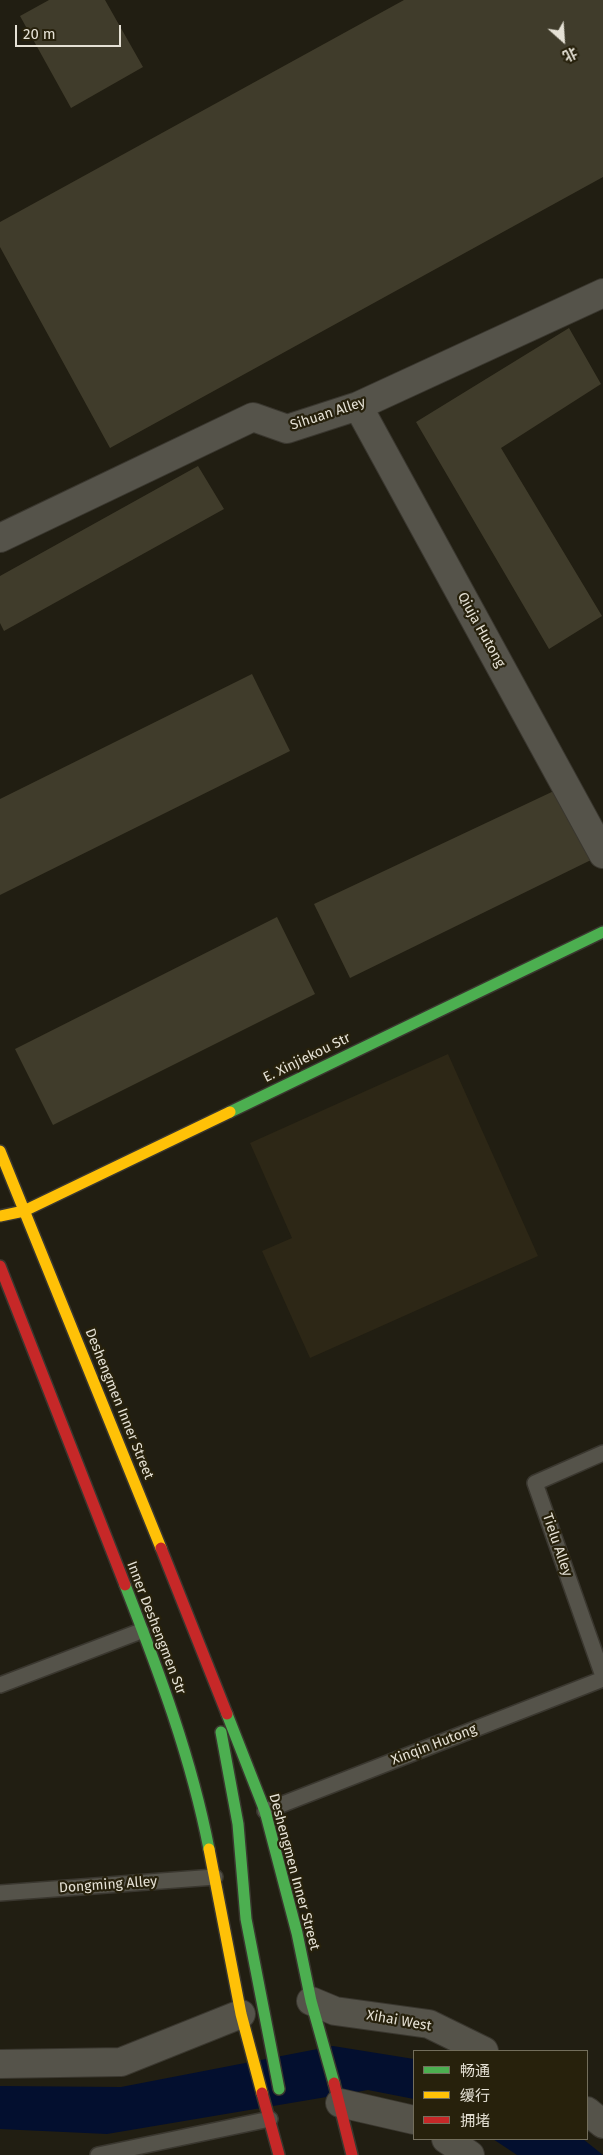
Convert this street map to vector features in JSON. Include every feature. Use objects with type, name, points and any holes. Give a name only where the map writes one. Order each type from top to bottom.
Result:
[{"type":"main road","name":"E. Xinjiekou Str","points":[[0,1216],[24,1211],[603,932]]},
{"type":"main road","name":"Deshengmen Inner Street","points":[[0,1151],[210,1669],[265,1811],[297,1933],[311,2001],[340,2103]]},
{"type":"main road","name":"Inner Deshengmen Str","points":[[0,1266],[141,1631],[167,1693],[199,1798],[215,1877],[251,2009]]},
{"type":"main road","name":"Deshengmen Inner Street","points":[[210,1669],[238,1824],[251,2009]]},
{"type":"main road","points":[[251,2009],[282,2098]]},
{"type":"main road","points":[[251,2009],[270,2119],[279,2155]]},
{"type":"main road","points":[[340,2103],[352,2155]]},
{"type":"street","name":"Sihuan Alley","points":[[0,538],[253,417],[287,428],[358,406],[603,293]]},
{"type":"street","name":"Qiuja Hutong","points":[[358,406],[603,854]]},
{"type":"street","name":"Xihai West","points":[[311,2001],[334,2011],[429,2024],[482,2050]]},
{"type":"street","points":[[0,2064],[121,2062],[251,2009]]},
{"type":"street","points":[[340,2103],[413,2120]]},
{"type":"street","points":[[588,2112],[603,2124]]},
{"type":"street","points":[[448,2140],[470,2155]]},
{"type":"lane","name":"Tielu Alley","points":[[603,1453],[535,1483],[603,1678]]},
{"type":"lane","points":[[0,1685],[141,1631]]},
{"type":"lane","name":"Xinqin Hutong","points":[[265,1811],[603,1678]]},
{"type":"lane","name":"Dongming Alley","points":[[0,1893],[215,1877]]},
{"type":"lane","points":[[98,2155],[270,2119]]},
{"type":"shaded area","points":[[448,1054],[538,1256],[310,1358],[262,1251],[292,1238],[250,1143]]},
{"type":"water","points":[[333,2046],[413,2059],[413,2099],[368,2090],[107,2134],[0,2129],[0,2086],[121,2087]]},
{"type":"water","points":[[494,2140],[584,2140],[603,2155],[517,2155]]},
{"type":"building","points":[[49,0],[105,0],[143,67],[71,108],[20,16]]},
{"type":"building","points":[[404,0],[603,0],[603,177],[110,448],[0,247],[0,222]]},
{"type":"building","points":[[569,328],[601,384],[501,448],[602,616],[549,649],[416,422]]},
{"type":"building","points":[[198,466],[224,509],[4,631],[0,623],[0,576]]},
{"type":"building","points":[[252,674],[290,751],[0,895],[0,799]]},
{"type":"building","points":[[556,790],[591,860],[350,978],[314,904]]},
{"type":"building","points":[[277,917],[315,994],[53,1125],[15,1049]]},
{"type":"traffic: fast","points":[[230,1112],[603,932]]},
{"type":"traffic: fast","points":[[125,1585],[173,1715],[193,1781],[209,1849]]},
{"type":"traffic: fast","points":[[227,1714],[265,1811],[297,1933],[311,2001],[334,2083]]},
{"type":"traffic: fast","points":[[221,1732],[238,1824],[246,1919],[279,2089]]},
{"type":"traffic: slow","points":[[0,1216],[24,1211],[230,1112]]},
{"type":"traffic: slow","points":[[0,1151],[161,1548]]},
{"type":"traffic: slow","points":[[209,1849],[241,2014],[262,2093]]},
{"type":"traffic: jam","points":[[0,1266],[125,1585]]},
{"type":"traffic: jam","points":[[161,1548],[227,1714]]},
{"type":"traffic: jam","points":[[334,2083],[352,2155]]},
{"type":"traffic: jam","points":[[262,2093],[279,2155]]}]
